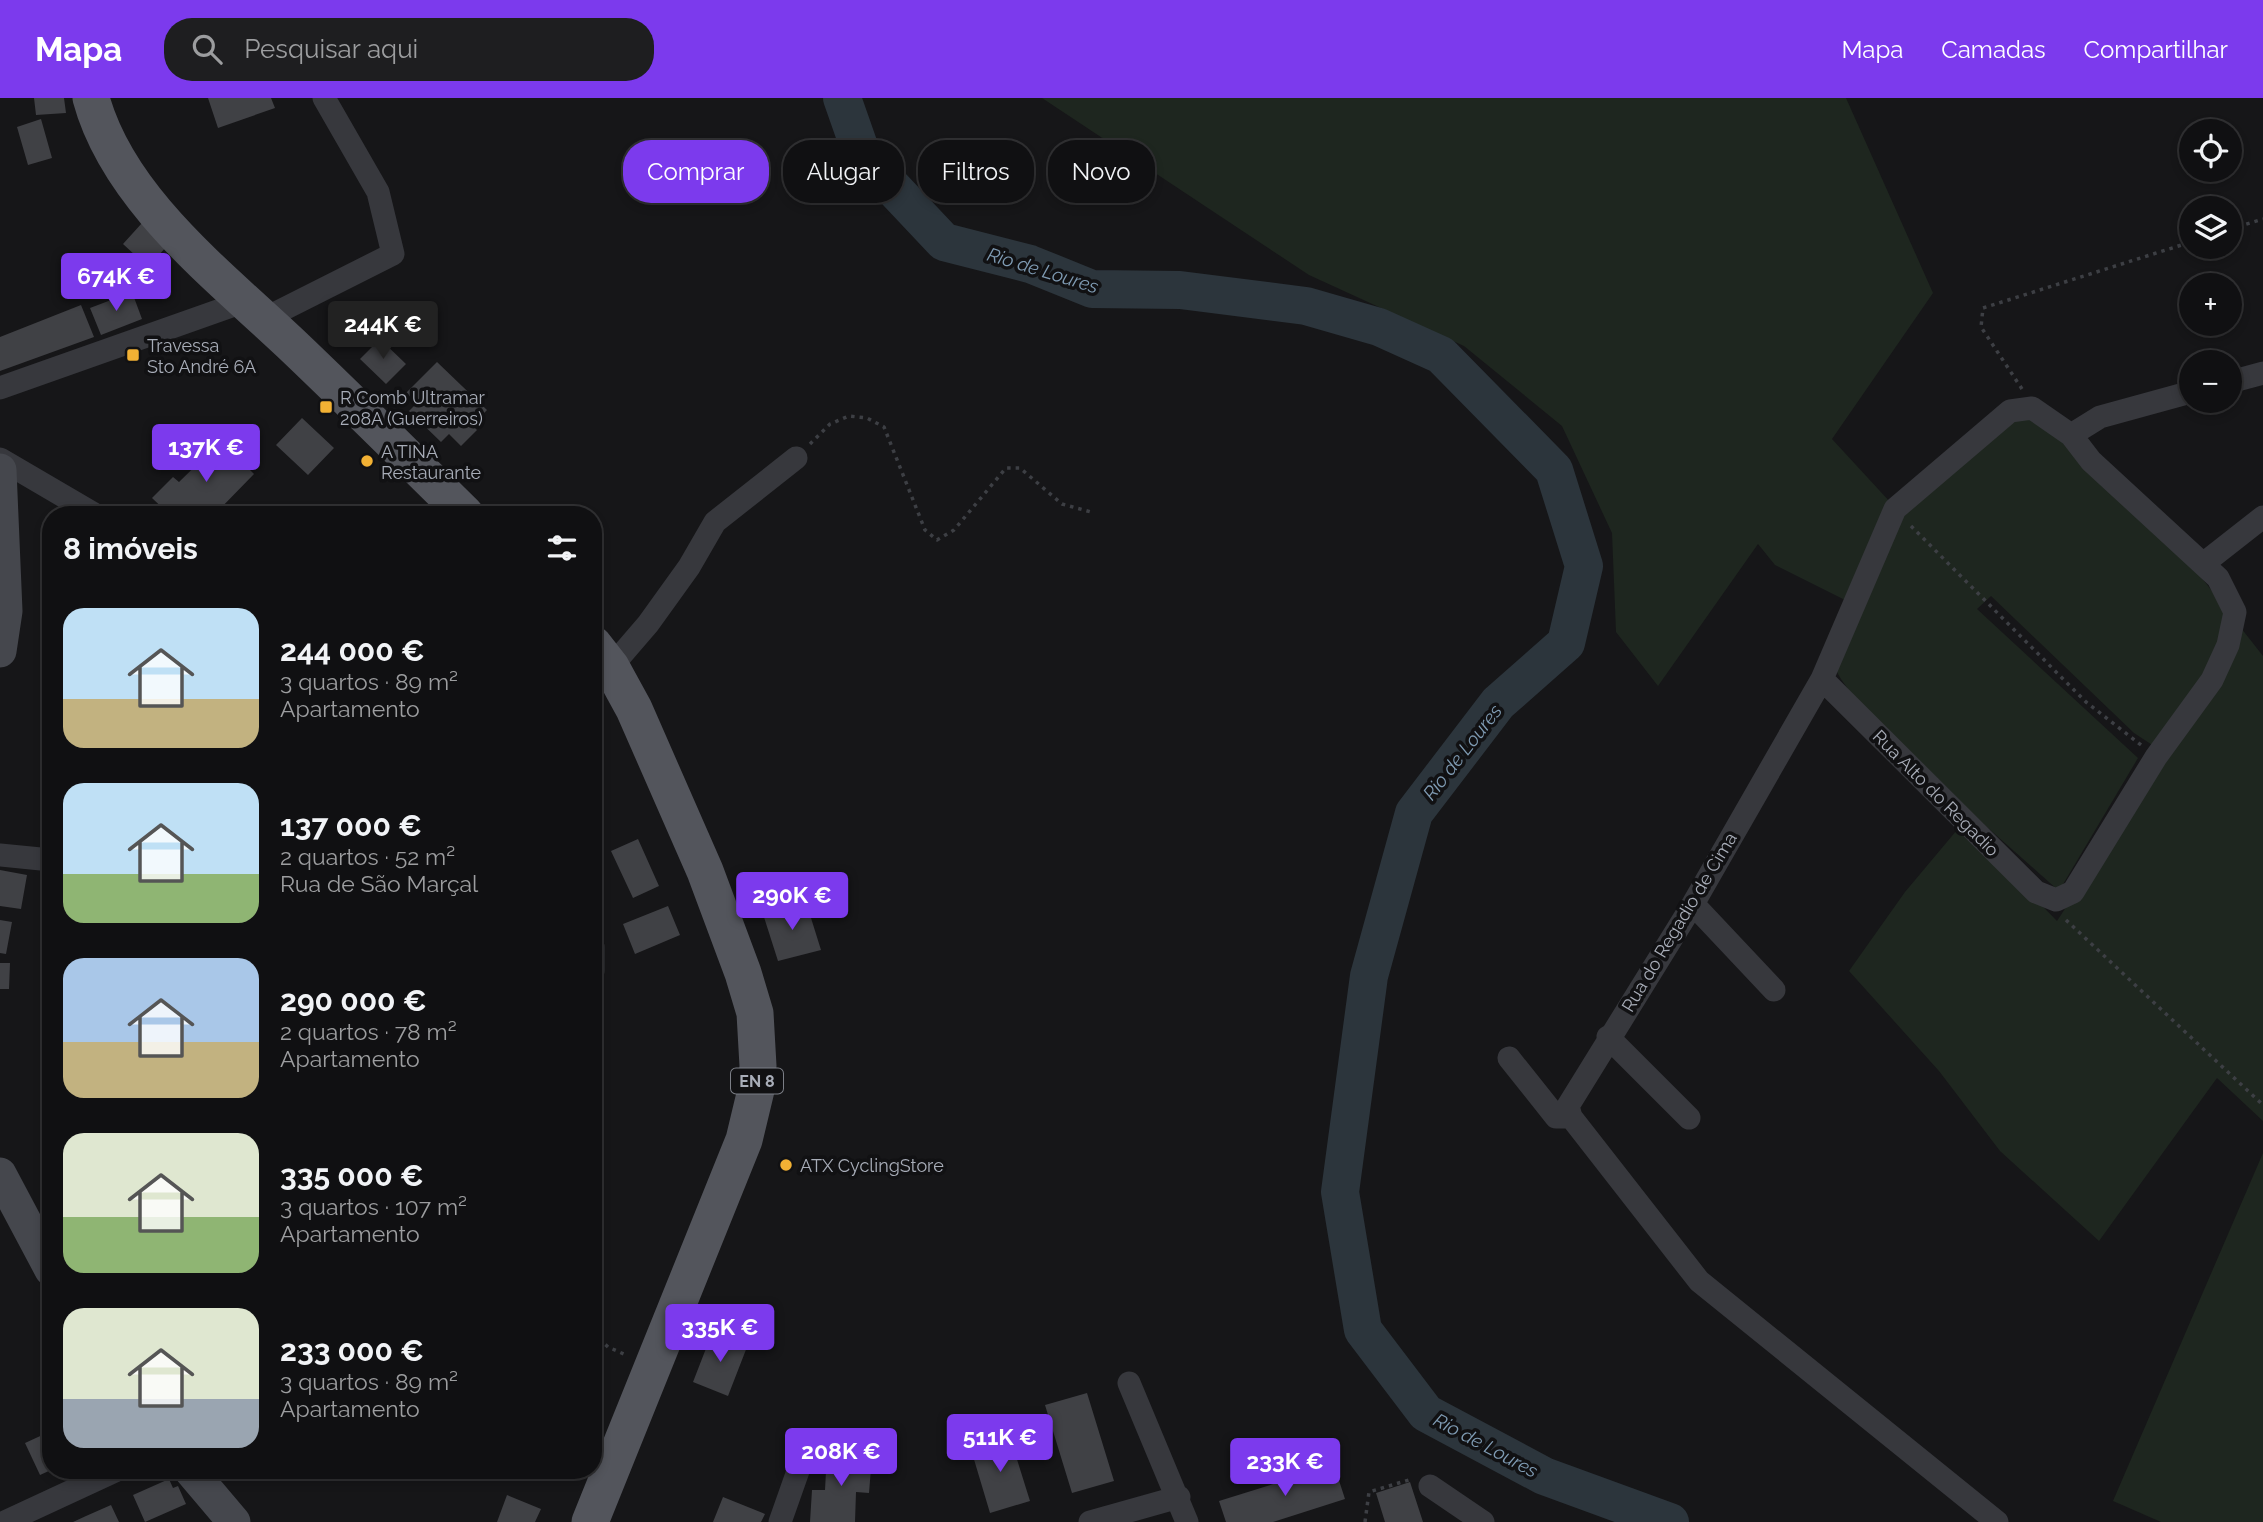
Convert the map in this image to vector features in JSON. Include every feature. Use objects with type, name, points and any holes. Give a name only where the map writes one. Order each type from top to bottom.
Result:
[{"type":"main road","points":[[91,98],[98,126],[113,155],[136,187],[253,311],[287,340],[457,506]]},
{"type":"main road","name":"EN 8","points":[[590,1522],[654,1369],[744,1140],[756,1090],[758,1066],[755,1013],[724,922],[634,709],[602,656]]},
{"type":"street","points":[[0,387],[253,311],[393,254],[378,192],[324,98]]},
{"type":"street","points":[[2242,379],[2263,373]]},
{"type":"street","points":[[2071,435],[2100,417],[2179,395]]},
{"type":"street","points":[[2032,408],[2071,435],[2091,461],[2218,578],[2235,612],[2228,645],[2212,680],[2156,757],[2073,892],[2056,900]]},
{"type":"street","name":"Rua do Regadio de Cima","points":[[1571,1117],[1568,1105],[1693,904],[1822,680],[1895,509],[2010,411],[2032,408]]},
{"type":"street","points":[[602,656],[689,567],[715,522],[796,458]]},
{"type":"street","points":[[0,459],[80,506]]},
{"type":"street","points":[[0,470],[6,611],[0,651]]},
{"type":"street","points":[[2203,564],[2263,517]]},
{"type":"street","name":"Rua Alto do Regadio","points":[[1822,680],[2036,892],[2056,900]]},
{"type":"street","points":[[0,855],[42,859]]},
{"type":"street","points":[[1693,904],[1774,990]]},
{"type":"street","points":[[1608,1037],[1689,1118]]},
{"type":"street","points":[[1508,1058],[1556,1117],[1571,1117],[1699,1280],[1997,1522]]},
{"type":"street","points":[[0,1174],[42,1253]]},
{"type":"street","points":[[1129,1383],[1179,1497],[1187,1522]]},
{"type":"street","points":[[780,1522],[798,1471]]},
{"type":"street","points":[[5,1522],[98,1479]]},
{"type":"street","points":[[198,1479],[234,1522]]},
{"type":"street","points":[[1423,1482],[1483,1522]]},
{"type":"street","points":[[1090,1522],[1179,1497]]},
{"type":"path","points":[[2242,225],[2263,219]]},
{"type":"path","points":[[2032,408],[2010,367],[1980,327],[1983,308],[2179,246]]},
{"type":"path","points":[[796,458],[830,424],[849,416],[867,418],[884,427],[925,530],[937,540],[954,530],[1006,468],[1020,468],[1062,504],[1091,512]]},
{"type":"path","points":[[1895,509],[2086,702],[2156,757]]},
{"type":"path","points":[[2056,900],[2068,925],[2263,1105]]},
{"type":"path","points":[[602,1341],[608,1347],[654,1369]]},
{"type":"path","points":[[1365,1522],[1369,1492],[1423,1482]]},
{"type":"shaded area","points":[[1042,98],[1846,98],[1933,293],[1832,439],[1891,503],[2011,414],[2042,420],[2190,563],[2263,656],[2263,1121],[2217,1078],[2099,1241],[2000,1151],[1939,1071],[1849,971],[1905,892],[1962,824],[2057,921],[2166,754],[2134,733],[1991,596],[1977,609],[2138,758],[2059,891],[1934,778],[1865,709],[1843,682],[1834,663],[1834,656],[1845,600],[1775,565],[1758,544],[1658,686],[1616,632],[1612,533],[1562,426],[1464,346],[1309,275],[1155,173],[1155,140],[1105,140]]},
{"type":"shaded area","points":[[2263,1153],[2263,1522],[2161,1522],[2113,1501]]},
{"type":"building","points":[[34,98],[64,98],[66,113],[36,115]]},
{"type":"building","points":[[208,98],[271,98],[275,108],[218,128]]},
{"type":"building","points":[[41,119],[52,158],[28,165],[17,127]]},
{"type":"building","points":[[142,223],[167,246],[148,267],[123,244]]},
{"type":"building","points":[[132,292],[142,319],[101,335],[90,308]]},
{"type":"building","points":[[81,305],[94,337],[0,371],[0,337]]},
{"type":"building","points":[[380,339],[406,364],[386,384],[360,359]]},
{"type":"building","points":[[437,362],[487,410],[472,425],[477,430],[461,446],[449,434],[441,442],[409,411],[417,403],[406,393]]},
{"type":"building","points":[[302,418],[334,448],[308,475],[276,445]]},
{"type":"building","points":[[221,441],[254,474],[223,506],[160,506],[152,498],[173,477],[179,482]]},
{"type":"building","points":[[638,839],[659,886],[633,898],[611,851]]},
{"type":"building","points":[[0,870],[27,875],[21,909],[0,906]]},
{"type":"building","points":[[806,902],[821,950],[778,961],[763,914]]},
{"type":"building","points":[[668,906],[680,935],[635,954],[623,924]]},
{"type":"building","points":[[0,920],[12,922],[6,954],[0,953]]},
{"type":"building","points":[[0,963],[10,963],[9,989],[0,989]]},
{"type":"building","points":[[712,1333],[747,1347],[728,1396],[693,1382]]},
{"type":"building","points":[[1087,1393],[1114,1481],[1072,1493],[1045,1405]]},
{"type":"building","points":[[1009,1434],[1030,1501],[990,1513],[970,1446]]},
{"type":"building","points":[[42,1435],[42,1474],[40,1475],[25,1443]]},
{"type":"building","points":[[827,1453],[872,1456],[869,1493],[856,1492],[855,1522],[810,1522],[812,1490],[825,1490]]},
{"type":"building","points":[[1334,1465],[1345,1499],[1273,1522],[1226,1522],[1219,1501]]},
{"type":"building","points":[[169,1479],[173,1488],[178,1486],[186,1504],[145,1522],[133,1495]]},
{"type":"building","points":[[1410,1482],[1423,1522],[1385,1522],[1376,1493]]},
{"type":"building","points":[[507,1495],[541,1509],[535,1522],[497,1522]]},
{"type":"building","points":[[723,1497],[765,1514],[761,1522],[713,1522]]},
{"type":"building","points":[[111,1505],[119,1522],[73,1522],[86,1516]]},
{"type":"waterway","name":"Rio de Loures","points":[[842,98],[862,155],[944,242],[1030,264],[1092,289],[1180,290],[1306,306],[1379,327],[1441,355],[1554,470],[1584,566],[1566,643],[1498,703],[1414,813],[1369,976],[1340,1192],[1363,1330],[1426,1413],[1544,1476],[1670,1522]]},
{"type":"place","name":"Travessa Sto André 6A","points":[[133,355]]},
{"type":"place","name":"R Comb Ultramar 208A (Guerreiros)","points":[[326,407]]},
{"type":"place","name":"A TINA Restaurante","points":[[367,461]]},
{"type":"place","name":"ATX CyclingStore","points":[[786,1165]]}]
